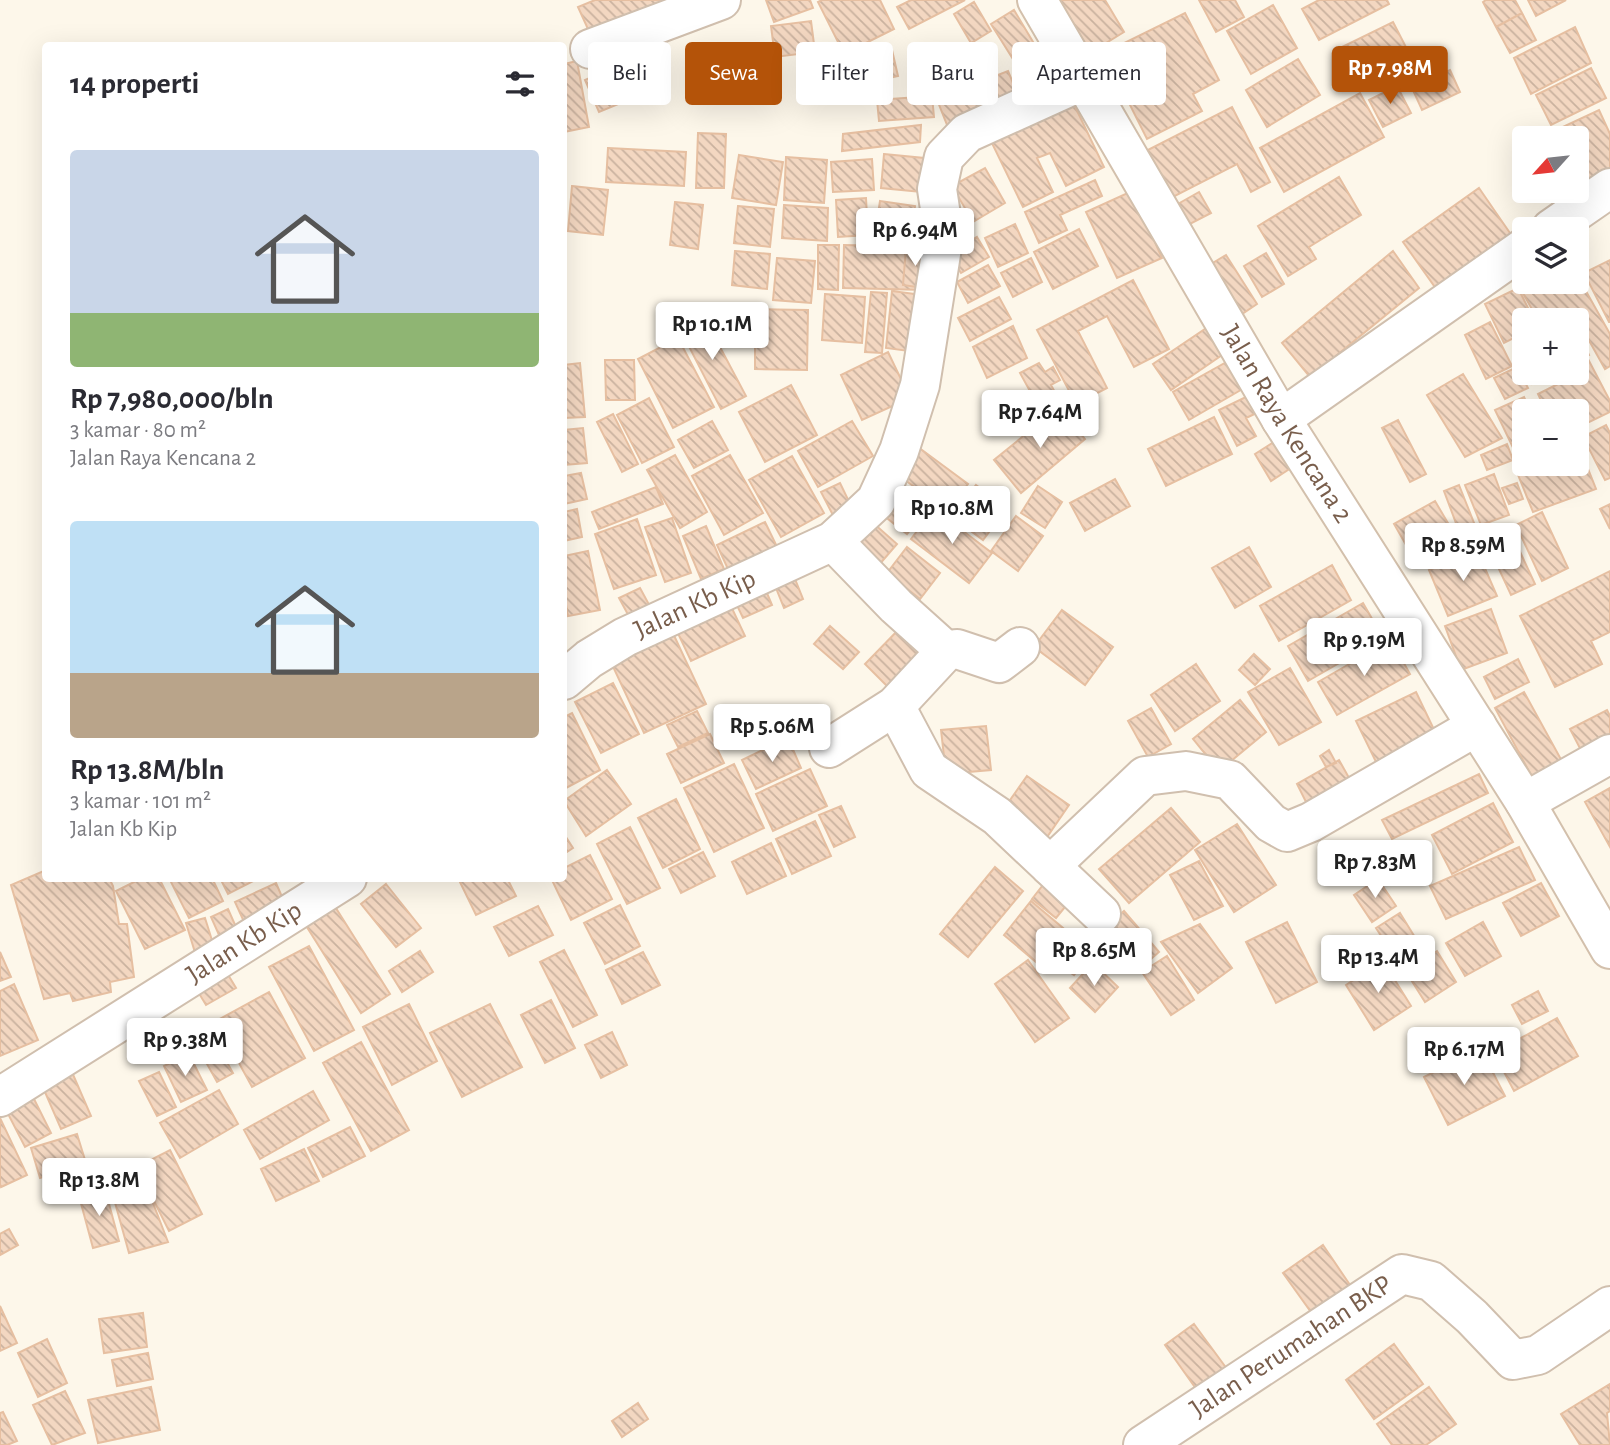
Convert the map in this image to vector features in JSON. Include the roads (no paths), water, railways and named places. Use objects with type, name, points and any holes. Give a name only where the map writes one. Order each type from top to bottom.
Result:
[{"type":"street","points":[[609,42],[721,0]]},
{"type":"street","name":"Jalan Raya Kencana 2","points":[[1037,0],[1060,42]]},
{"type":"street","name":"Jalan Kb Kip","points":[[567,677],[589,659],[625,637],[833,541],[876,501],[911,419],[938,287],[944,235],[937,189],[944,157],[967,133],[1029,105]]},
{"type":"street","name":"Jalan Raya Kencana 2","points":[[1096,105],[1282,419],[1525,802],[1610,949]]},
{"type":"street","points":[[1568,217],[1610,188]]},
{"type":"street","points":[[1282,419],[1512,256]]},
{"type":"street","points":[[833,541],[895,606],[946,651]]},
{"type":"street","points":[[829,748],[895,706],[946,651],[957,649],[999,663],[1020,647]]},
{"type":"street","points":[[895,706],[929,770],[997,816],[1101,914]]},
{"type":"street","points":[[1050,866],[1145,776],[1186,771],[1230,780],[1271,823],[1287,832],[1311,822],[1477,726]]},
{"type":"street","points":[[1525,802],[1610,754]]},
{"type":"street","name":"Jalan Kb Kip","points":[[0,1097],[341,882]]},
{"type":"street","name":"Jalan Perumahan BKP","points":[[1143,1445],[1402,1274],[1431,1281],[1472,1317],[1513,1360],[1538,1355],[1610,1306]]}]
